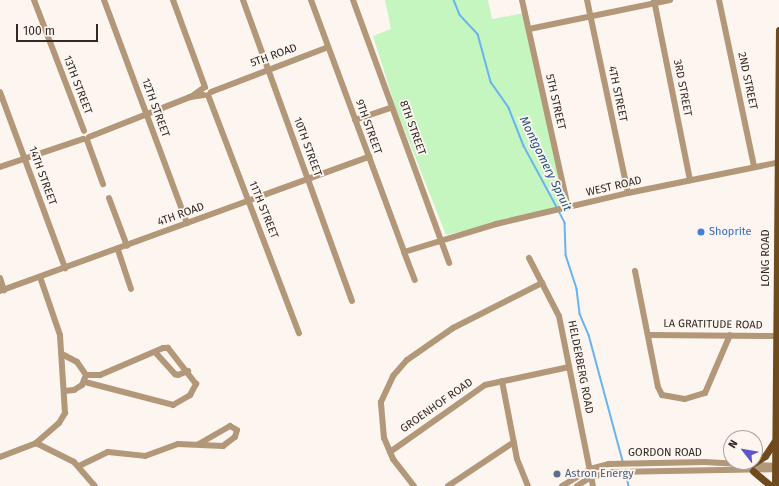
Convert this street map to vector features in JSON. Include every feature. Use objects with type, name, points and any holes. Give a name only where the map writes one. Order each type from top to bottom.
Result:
[{"type":"main road","name":"LONG ROAD","points":[[775,486],[777,467],[775,438],[778,378],[776,336],[778,287],[778,196],[776,163],[779,30]]},
{"type":"main road","points":[[763,458],[775,438]]},
{"type":"main road","points":[[755,470],[771,486]]},
{"type":"street","name":"13TH STREET","points":[[34,0],[103,184]]},
{"type":"street","name":"12TH STREET","points":[[104,0],[187,224]]},
{"type":"street","name":"11TH STREET","points":[[173,0],[299,333]]},
{"type":"street","name":"10TH STREET","points":[[243,0],[352,301]]},
{"type":"street","name":"9TH STREET","points":[[311,0],[415,280]]},
{"type":"street","name":"8TH STREET","points":[[353,0],[450,263]]},
{"type":"street","name":"5TH STREET","points":[[522,0],[562,209]]},
{"type":"street","name":"4TH STREET","points":[[587,0],[628,193]]},
{"type":"street","points":[[528,29],[670,0]]},
{"type":"street","name":"2ND STREET","points":[[720,0],[754,166]]},
{"type":"street","name":"3RD STREET","points":[[655,2],[690,180]]},
{"type":"street","name":"5TH ROAD","points":[[0,167],[328,46]]},
{"type":"street","name":"14TH STREET","points":[[0,92],[65,268]]},
{"type":"street","points":[[355,120],[392,107]]},
{"type":"street","name":"4TH ROAD","points":[[2,291],[118,250],[368,156]]},
{"type":"street","name":"WEST ROAD","points":[[404,252],[441,239],[628,193],[754,166],[776,163]]},
{"type":"street","points":[[109,198],[127,246]]},
{"type":"street","points":[[118,250],[131,289]]},
{"type":"street","name":"HELDERBERG ROAD","points":[[529,258],[559,316],[593,486]]},
{"type":"street","points":[[635,270],[659,392],[676,399],[694,398],[704,393],[730,335]]},
{"type":"street","points":[[0,457],[36,443],[63,418],[66,413],[62,354],[56,322],[40,277]]},
{"type":"street","points":[[0,278],[2,291]]},
{"type":"street","points":[[414,486],[390,452],[384,438],[381,402],[399,367],[463,322],[542,283]]},
{"type":"street","name":"LA GRATITUDE ROAD","points":[[649,335],[776,336]]},
{"type":"street","points":[[85,382],[172,405],[184,400],[195,388],[195,381],[171,349],[163,348],[100,375],[86,375]]},
{"type":"street","points":[[155,352],[175,374],[178,375],[188,371]]},
{"type":"street","points":[[62,354],[77,362],[86,375],[85,382],[74,390],[64,391]]},
{"type":"street","name":"GROENHOF ROAD","points":[[390,452],[485,385],[569,367]]},
{"type":"street","points":[[502,381],[519,465],[528,486]]},
{"type":"street","points":[[79,466],[108,452],[145,456],[173,445],[199,444],[223,446],[235,437],[237,430],[234,426],[228,427],[199,444]]},
{"type":"street","points":[[448,486],[514,442]]},
{"type":"street","points":[[36,443],[79,466],[95,486]]},
{"type":"street","name":"GORDON ROAD","points":[[562,486],[590,469],[623,463],[723,466]]},
{"type":"street","name":"GORDON ROAD","points":[[763,467],[777,467]]},
{"type":"street","name":"GORDON ROAD","points":[[577,486],[591,478],[625,471],[723,468]]},
{"type":"green space","points":[[385,0],[488,0],[492,19],[525,13],[566,207],[446,235],[395,106],[373,36],[391,29]]},
{"type":"waterway","name":"Montgomery Spruit","points":[[454,0],[460,15],[478,34],[491,82],[509,108],[524,146],[557,207]]},
{"type":"waterway","name":"Montgomery Spruit","points":[[559,211],[565,223],[566,255],[577,289],[580,314],[589,335],[623,461]]},
{"type":"waterway","name":"Montgomery Spruit","points":[[626,473],[629,486]]},
{"type":"place","name":"Shoprite","points":[[701,232]]},
{"type":"place","name":"Astron Energy","points":[[557,474]]}]
